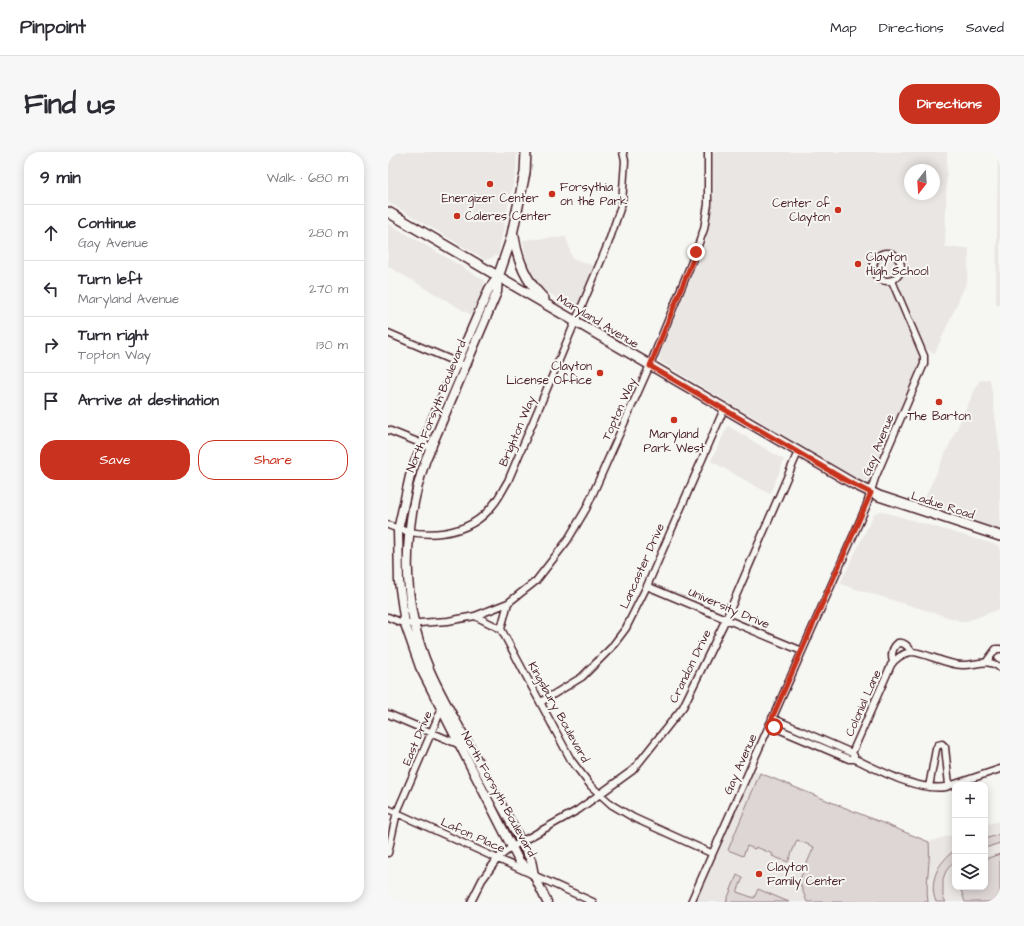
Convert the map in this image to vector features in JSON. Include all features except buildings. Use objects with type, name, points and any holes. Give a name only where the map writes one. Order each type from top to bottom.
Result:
[{"type":"main road","points":[[498,277],[509,249],[525,173],[526,152]]},
{"type":"main road","name":"Maryland Avenue","points":[[388,212],[798,452],[875,494]]},
{"type":"main road","points":[[512,230],[524,273],[534,288],[554,309]]},
{"type":"main road","name":"Ladue Road","points":[[875,494],[1000,536]]},
{"type":"street","name":"Brighton Way","points":[[388,525],[398,530],[427,535],[449,532],[473,522],[493,506],[508,481],[608,244],[622,203],[625,161],[623,152]]},
{"type":"street","name":"Topton Way","points":[[475,616],[508,603],[536,581],[567,541],[582,515],[650,366],[704,229],[708,204],[708,152]]},
{"type":"street","points":[[885,252],[890,252],[897,256],[901,265],[900,273],[892,280],[880,280],[873,271],[875,259],[885,252]]},
{"type":"street","name":"North Forsyth Boulevard","points":[[498,277],[489,289],[457,362],[422,444],[406,488],[398,530],[398,582],[405,624],[420,667],[441,711],[519,861],[534,875]]},
{"type":"street","name":"North Forsyth Boulevard","points":[[498,277],[497,292],[430,447],[416,490],[409,532],[408,576],[415,623],[426,661],[445,700],[531,860],[534,875]]},
{"type":"street","name":"Gay Avenue","points":[[691,902],[711,853],[802,651],[875,494],[924,364],[924,356],[892,280]]},
{"type":"street","points":[[388,333],[465,366]]},
{"type":"street","name":"Lancaster Drive","points":[[541,702],[582,676],[611,648],[626,628],[647,586],[724,409]]},
{"type":"street","points":[[388,430],[430,447]]},
{"type":"street","name":"Crandon Drive","points":[[471,902],[482,880],[498,858],[512,847],[568,816],[633,770],[683,707],[726,619],[798,452]]},
{"type":"street","name":"University Drive","points":[[647,586],[802,651]]},
{"type":"street","points":[[388,616],[405,624],[448,621],[475,616],[500,629],[508,603]]},
{"type":"street","name":"Kingsbury Boulevard","points":[[500,629],[541,702],[571,760],[600,794],[612,805],[634,818],[711,853]]},
{"type":"street","name":"Colonial Lane","points":[[893,662],[892,653],[894,646],[902,642],[907,645],[912,652],[952,664],[962,665],[987,661]]},
{"type":"street","points":[[1000,650],[996,649],[987,661],[1000,668]]},
{"type":"street","name":"Colonial Lane","points":[[852,753],[893,662],[898,658],[912,652]]},
{"type":"street","name":"East Drive","points":[[388,853],[397,812],[445,700]]},
{"type":"street","points":[[388,714],[458,744]]},
{"type":"street","name":"Colonial Lane","points":[[772,718],[852,753],[855,759]]},
{"type":"street","points":[[769,725],[849,760],[855,759],[916,785],[938,788],[1000,769]]},
{"type":"street","points":[[929,787],[936,749],[938,745],[942,744],[945,747],[949,785]]},
{"type":"street","points":[[836,754],[840,750],[838,747]]},
{"type":"street","name":"Lafon Place","points":[[388,808],[593,902]]},
{"type":"street","points":[[534,875],[547,902]]},
{"type":"shaded area","points":[[388,152],[517,152],[516,173],[498,255],[486,260],[388,202]]},
{"type":"shaded area","points":[[713,152],[947,152],[945,247],[969,248],[967,281],[935,353],[926,349],[869,478],[866,481],[859,480],[659,361],[660,354],[706,240],[714,194]]},
{"type":"shaded area","points":[[998,152],[1000,152],[1000,305],[996,305]]},
{"type":"shaded area","points":[[388,223],[484,280],[485,287],[473,316],[388,266]]},
{"type":"shaded area","points":[[566,237],[572,258],[593,266],[575,312],[536,283],[527,266],[523,240]]},
{"type":"shaded area","points":[[990,379],[1000,452],[1000,530],[922,504],[979,381]]},
{"type":"shaded area","points":[[728,426],[784,460],[770,494],[711,461]]},
{"type":"shaded area","points":[[880,511],[1000,546],[1000,609],[964,622],[840,584],[874,514]]},
{"type":"shaded area","points":[[783,726],[837,749],[837,750],[784,728]]},
{"type":"shaded area","points":[[753,770],[929,842],[952,835],[952,890],[988,890],[988,824],[1000,821],[1000,902],[695,902]]},
{"type":"shaded area","points":[[760,773],[929,842],[927,887],[928,902],[807,902],[799,881],[814,847],[797,840],[788,862],[772,856],[773,854],[756,847],[755,849],[747,846],[743,856],[728,850]]},
{"type":"shaded area","points":[[1000,834],[1000,843],[988,847],[988,838]]},
{"type":"shaded area","points":[[952,852],[952,864],[946,871],[943,879],[943,897],[946,902],[936,902],[933,887],[934,880],[939,866]]},
{"type":"shaded area","points":[[1000,854],[1000,902],[965,902],[961,890],[988,890],[988,858]]},
{"type":"shaded area","points":[[737,875],[743,878],[737,892],[754,898],[758,889],[789,902],[726,902]]},
{"type":"place","name":"Energizer Center","points":[[490,184]]},
{"type":"place","name":"Forsythia on the Park","points":[[552,194]]},
{"type":"place","name":"Center of Clayton","points":[[838,210]]},
{"type":"place","name":"Caleres Center","points":[[457,216]]},
{"type":"place","name":"Clayton High School","points":[[858,264]]},
{"type":"place","name":"Clayton License Office","points":[[600,373]]},
{"type":"place","name":"The Barton","points":[[939,402]]},
{"type":"place","name":"Maryland Park West","points":[[674,420]]},
{"type":"place","name":"Clayton Family Center","points":[[759,874]]},
{"type":"route","points":[[696,252],[650,366],[847,481],[871,493],[769,725],[774,727]]}]
